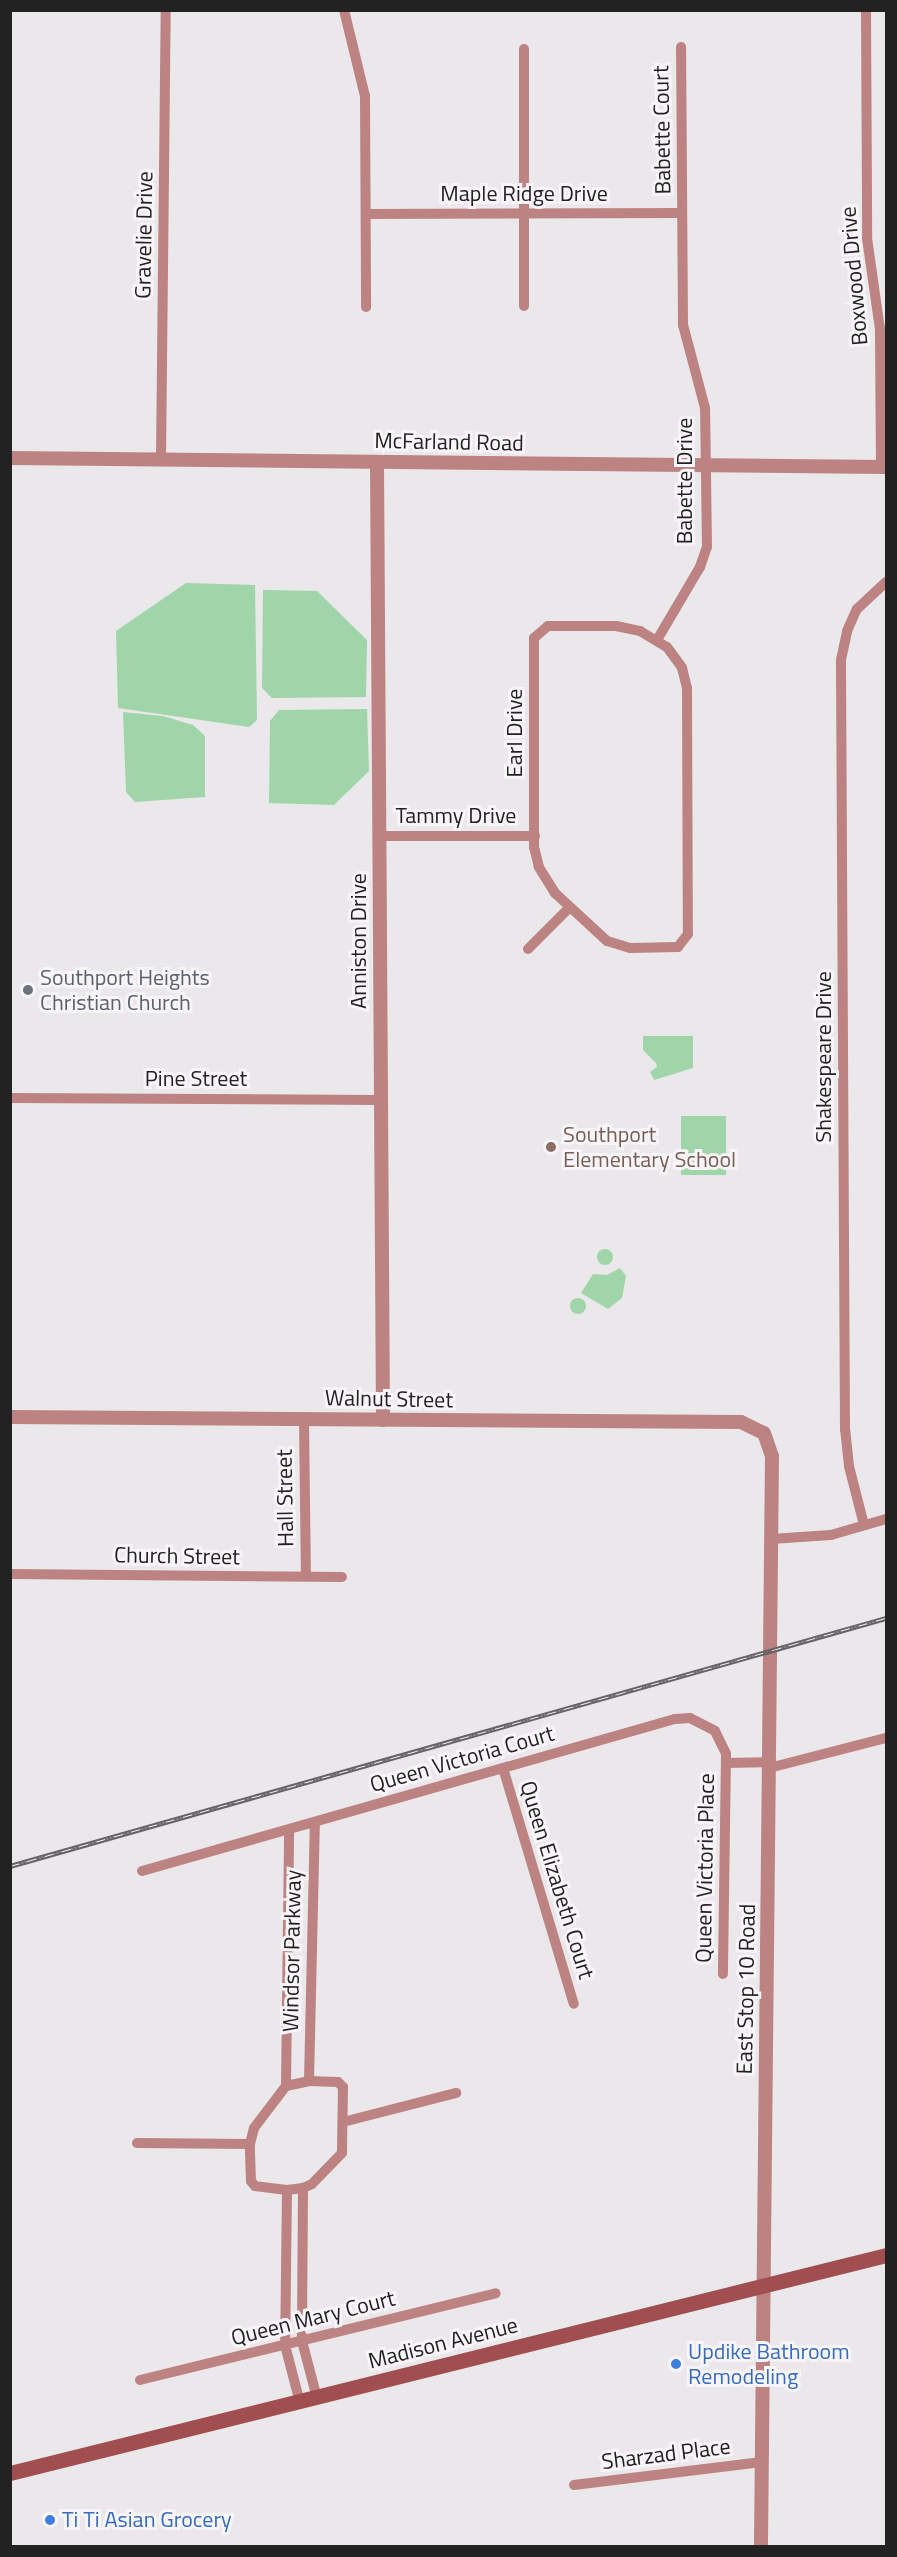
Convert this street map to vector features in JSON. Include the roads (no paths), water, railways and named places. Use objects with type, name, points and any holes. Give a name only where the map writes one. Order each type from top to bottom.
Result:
[{"type":"main road","name":"Madison Avenue","points":[[10,2473],[300,2403],[886,2255]]},
{"type":"street","name":"Gravelie Drive","points":[[161,459],[166,10]]},
{"type":"street","points":[[344,10],[365,91],[366,307]]},
{"type":"street","name":"Boxwood Drive","points":[[866,10],[867,238],[880,329],[884,467]]},
{"type":"street","name":"Babette Court","points":[[681,47],[682,213]]},
{"type":"street","points":[[524,49],[524,306]]},
{"type":"street","name":"Maple Ridge Drive","points":[[366,214],[682,213]]},
{"type":"street","name":"Babette Drive","points":[[657,640],[706,553],[705,408],[684,325],[682,213]]},
{"type":"street","name":"McFarland Road","points":[[10,458],[884,467]]},
{"type":"street","name":"Anniston Drive","points":[[378,462],[383,1420]]},
{"type":"street","name":"Shakespeare Drive","points":[[864,1525],[845,1430],[841,660],[848,627],[870,594],[886,582]]},
{"type":"street","name":"Earl Drive","points":[[535,836],[534,638],[537,632],[548,626],[621,627],[657,640]]},
{"type":"street","name":"Tammy Drive","points":[[380,836],[535,836],[543,877],[602,938],[621,946],[671,948],[684,943],[688,934],[687,688],[680,663],[657,640]]},
{"type":"street","points":[[528,949],[570,907]]},
{"type":"street","name":"Pine Street","points":[[10,1098],[381,1100]]},
{"type":"street","name":"Walnut Street","points":[[10,1417],[741,1422],[764,1433]]},
{"type":"street","name":"Hall Street","points":[[304,1419],[306,1576]]},
{"type":"street","name":"East Stop 10 Road","points":[[761,2547],[772,1456],[764,1433]]},
{"type":"street","points":[[771,1539],[817,1537],[886,1519]]},
{"type":"street","name":"Church Street","points":[[10,1574],[342,1577]]},
{"type":"street","name":"Queen Victoria Court","points":[[142,1871],[686,1718],[705,1723],[718,1734],[726,1763]]},
{"type":"street","points":[[726,1763],[769,1765],[886,1738]]},
{"type":"street","name":"Queen Victoria Place","points":[[723,1974],[726,1763]]},
{"type":"street","name":"Queen Elizabeth Court","points":[[503,1768],[574,2004]]},
{"type":"street","name":"Windsor Parkway","points":[[309,2080],[315,1823]]},
{"type":"street","name":"Windsor Parkway","points":[[286,2086],[289,1831]]},
{"type":"street","points":[[309,2080],[340,2083],[343,2122],[342,2153],[312,2184],[303,2188],[287,2190],[252,2184],[250,2144],[257,2123],[286,2086],[309,2080]]},
{"type":"street","points":[[343,2122],[456,2093]]},
{"type":"street","points":[[137,2143],[250,2144]]},
{"type":"street","points":[[303,2188],[302,2341],[317,2398]]},
{"type":"street","points":[[287,2190],[285,2345],[300,2403]]},
{"type":"street","name":"Queen Mary Court","points":[[140,2380],[496,2294]]},
{"type":"street","name":"Sharzad Place","points":[[574,2485],[762,2462]]},
{"type":"railway","points":[[10,1866],[886,1618]]},
{"type":"place","name":"Southport Heights Christian Church","points":[[28,990]]},
{"type":"place","name":"Southport Elementary School","points":[[551,1147]]},
{"type":"place","name":"Updike Bathroom Remodeling","points":[[676,2364]]},
{"type":"place","name":"Ti Ti Asian Grocery","points":[[50,2520]]}]
